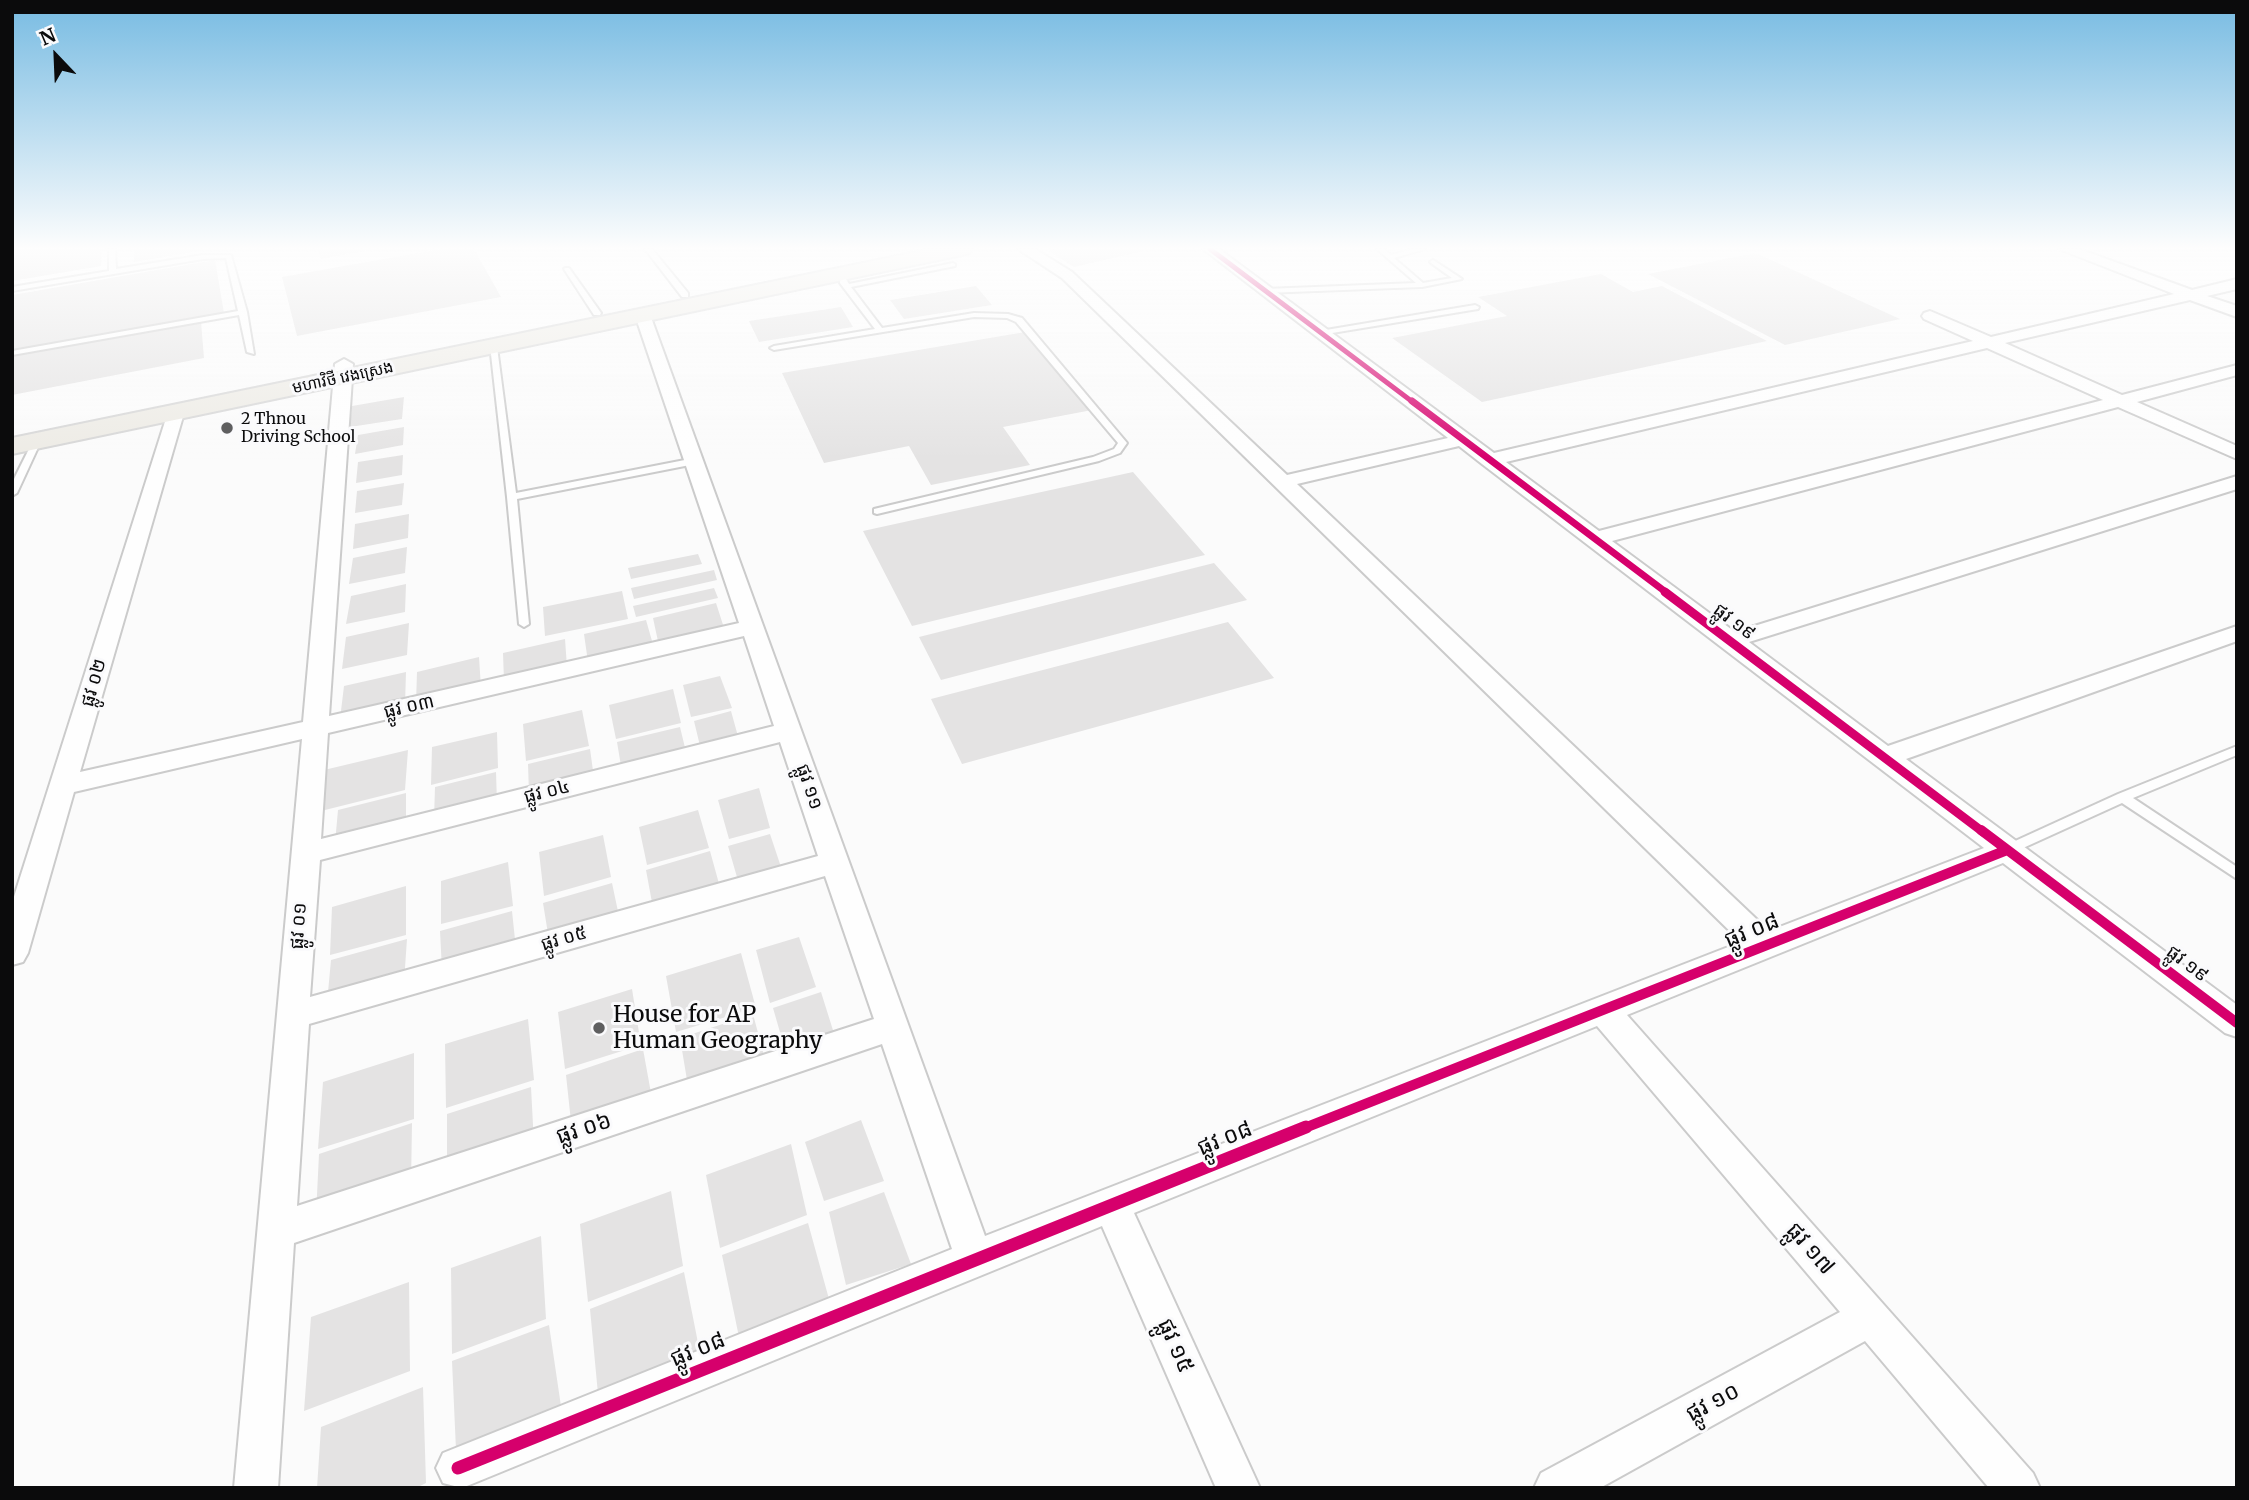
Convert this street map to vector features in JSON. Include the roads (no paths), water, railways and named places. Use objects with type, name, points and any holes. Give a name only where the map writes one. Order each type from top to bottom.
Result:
[{"type":"main road","name":"មហាវិថី វេងស្រេង","points":[[12,446],[175,412],[571,319]]},
{"type":"main road","name":"មហាវិថី វេងស្រេង","points":[[12,432],[493,346],[624,319]]},
{"type":"street","name":"ផ្លូវ ១១","points":[[644,319],[974,1259]]},
{"type":"street","points":[[1113,319],[1765,947]]},
{"type":"street","name":"ផ្លូវ ១៩","points":[[1302,319],[2237,1023]]},
{"type":"street","points":[[1937,319],[2237,453]]},
{"type":"street","points":[[1489,460],[2087,319]]},
{"type":"street","points":[[1594,539],[2237,370]]},
{"type":"street","name":"ផ្លូវ ០១","points":[[256,1488],[344,371]]},
{"type":"street","name":"ផ្លូវ ០២","points":[[12,953],[65,785],[175,412]]},
{"type":"street","points":[[1282,482],[1462,440]]},
{"type":"street","points":[[1729,641],[2237,482]]},
{"type":"street","name":"ផ្លូវ ០៣","points":[[65,785],[753,627]]},
{"type":"street","points":[[1884,757],[2237,633]]},
{"type":"street","name":"ផ្លូវ ០៤","points":[[305,853],[789,731]]},
{"type":"street","name":"ផ្លូវ ០៨","points":[[458,1468],[974,1259],[2007,850]]},
{"type":"street","name":"ផ្លូវ ០៥","points":[[293,1015],[835,862]]},
{"type":"street","name":"ផ្លូវ ១៧","points":[[1603,1010],[2018,1488]]},
{"type":"street","name":"ផ្លូវ ០៦","points":[[276,1231],[892,1027]]},
{"type":"street","name":"ផ្លូវ ១៥","points":[[1111,1205],[1238,1488]]},
{"type":"street","name":"ផ្លូវ ១០","points":[[1556,1488],[1870,1317]]},
{"type":"lane","points":[[12,353],[204,319]]},
{"type":"lane","points":[[244,319],[251,352]]},
{"type":"lane","points":[[872,319],[880,330]]},
{"type":"lane","points":[[774,348],[949,319]]},
{"type":"lane","points":[[877,510],[1096,459],[1117,451],[1123,443],[1019,320],[1015,319]]},
{"type":"lane","points":[[1320,333],[1403,319]]},
{"type":"lane","points":[[493,346],[512,497],[524,624]]},
{"type":"lane","points":[[12,493],[37,441]]},
{"type":"lane","points":[[512,497],[695,461]]},
{"type":"lane","points":[[2007,850],[2123,797],[2237,750]]},
{"type":"lane","points":[[2123,797],[2237,874]]},
{"type":"place","name":"2 Thnou Driving School","points":[[227,428]]},
{"type":"place","name":"House for AP Human Geography","points":[[599,1028]]}]
